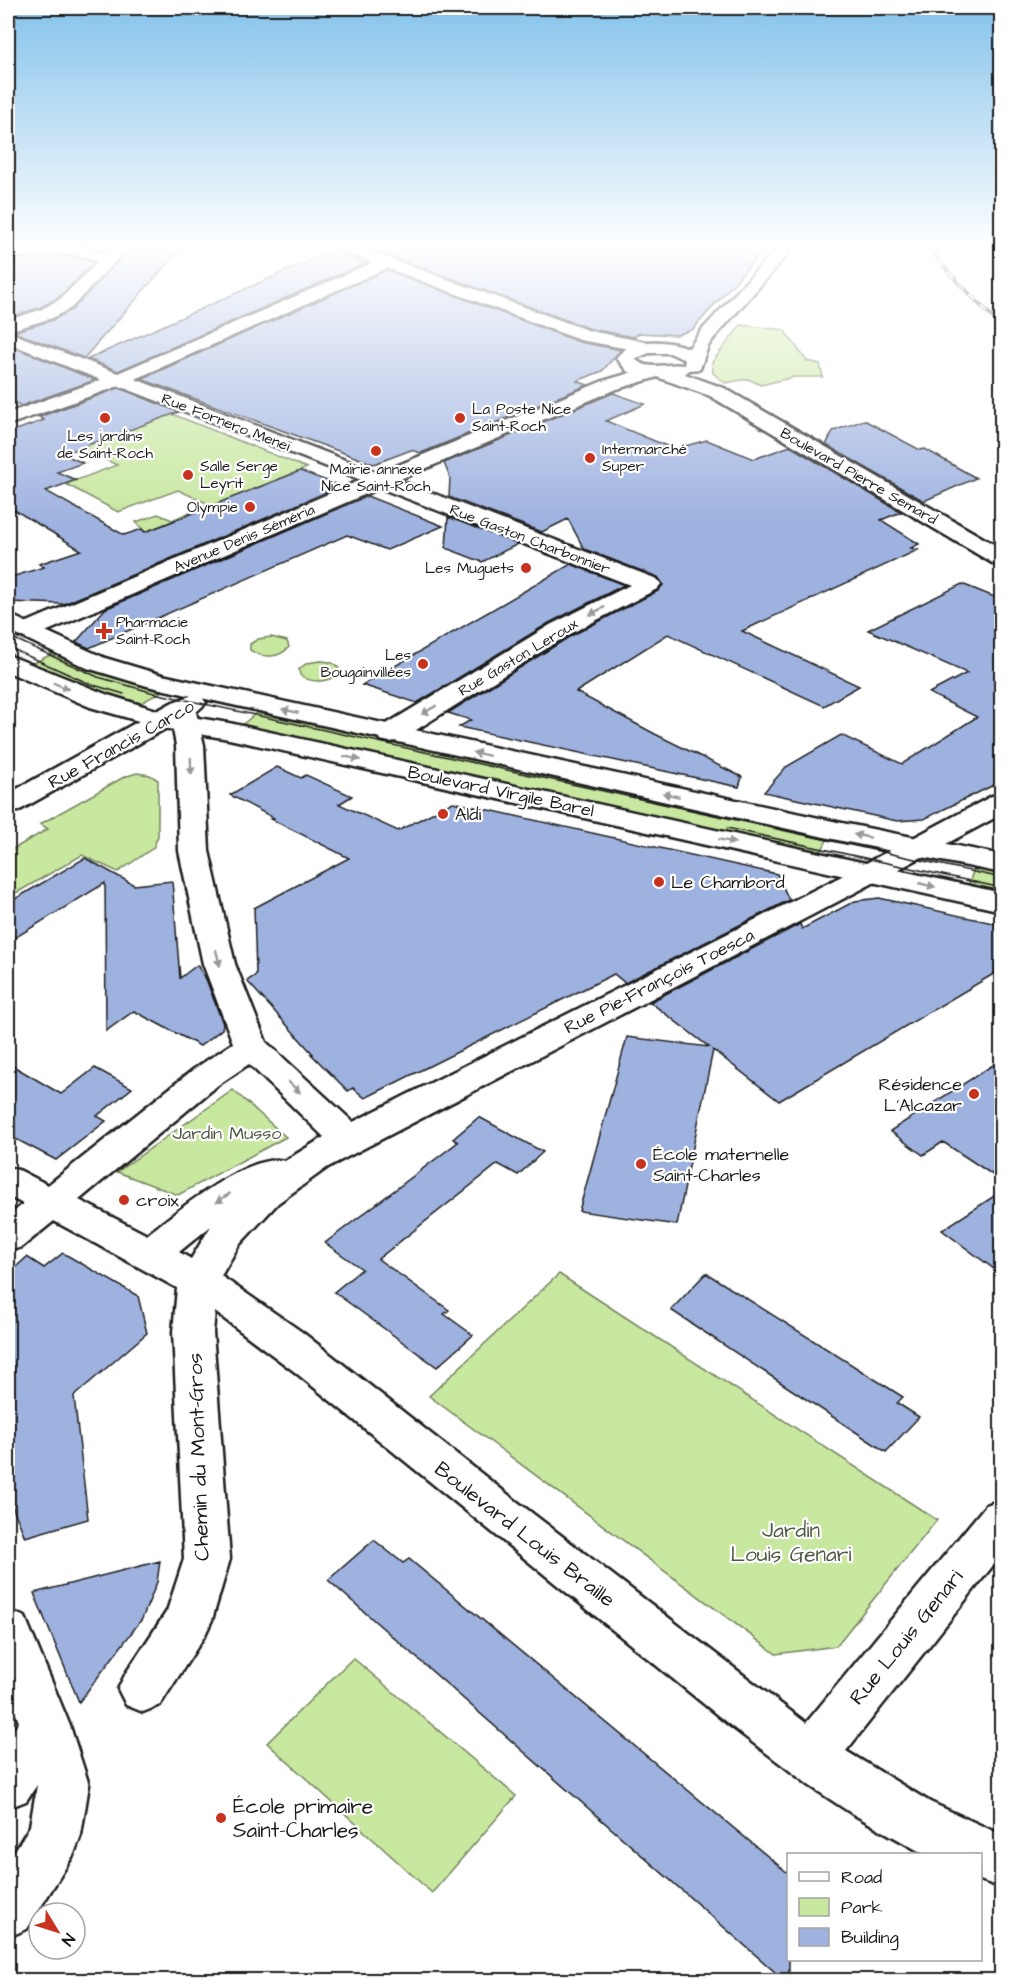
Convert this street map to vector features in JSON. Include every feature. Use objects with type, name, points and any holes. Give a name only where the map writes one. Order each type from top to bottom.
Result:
[{"type":"street","name":"Rue Fornero Meneï","points":[[15,340],[378,481]]},
{"type":"street","points":[[8,419],[118,380],[210,340]]},
{"type":"street","name":"Boulevard Pierre Semard","points":[[592,340],[627,361],[717,393]]},
{"type":"street","points":[[609,340],[687,352],[694,361]]},
{"type":"street","points":[[627,361],[633,351],[658,348],[687,340]]},
{"type":"street","points":[[694,361],[704,340]]},
{"type":"street","name":"Avenue Denis Séméria","points":[[602,388],[624,373],[627,361]]},
{"type":"street","name":"Boulevard Pierre Semard","points":[[694,361],[697,376],[717,393],[1002,559]]},
{"type":"street","name":"Avenue Denis Séméria","points":[[14,630],[602,388],[657,372],[680,370],[694,361]]},
{"type":"street","name":"Avenue Denis Séméria","points":[[602,388],[655,381],[717,393]]},
{"type":"street","name":"Rue Gaston Charbonnier","points":[[378,481],[649,584]]},
{"type":"street","name":"Rue Gaston Leroux","points":[[390,734],[559,630],[649,584]]},
{"type":"street","name":"Boulevard Virgile Barel","points":[[14,630],[126,674],[390,734],[1002,864]]},
{"type":"street","name":"Boulevard Virgile Barel","points":[[8,663],[99,701],[1002,902]]},
{"type":"street","name":"Rue Francis Carco","points":[[8,805],[177,718],[210,697],[238,699]]},
{"type":"street","points":[[177,718],[190,745],[194,851],[219,964],[251,1047],[349,1139]]},
{"type":"street","name":"Rue Pie-François Toesca","points":[[315,1158],[870,873],[1002,802]]},
{"type":"street","points":[[8,1237],[206,1077],[251,1047]]},
{"type":"street","points":[[150,1255],[196,1216],[249,1181],[315,1158]]},
{"type":"street","points":[[197,1282],[225,1235],[265,1193],[315,1158]]},
{"type":"street","name":"Boulevard Louis Braille","points":[[8,1180],[150,1255],[264,1325],[503,1516],[811,1756],[870,1797],[915,1822],[981,1853]]},
{"type":"street","name":"Chemin du Mont-Gros","points":[[143,1689],[188,1620],[207,1559],[193,1332],[197,1282]]},
{"type":"street","name":"Rue Louis Genari","points":[[811,1756],[1002,1519]]},
{"type":"street","points":[[8,1632],[45,1726],[63,1785],[55,1835],[8,1910]]},
{"type":"street","points":[[8,1783],[45,1726]]},
{"type":"street","name":"Boulevard Louis Braille","points":[[982,1854],[1002,1863]]},
{"type":"green space","points":[[729,340],[791,340],[807,361],[820,364],[823,377],[794,377],[761,385],[748,379],[725,383],[713,373],[712,362]]},
{"type":"green space","name":"Salle Serge Leyrit","points":[[172,414],[307,468],[145,532],[136,522],[158,514],[172,520],[209,504],[178,490],[118,512],[66,484],[117,465],[78,447]]},
{"type":"green space","points":[[271,637],[287,641],[289,647],[271,656],[260,655],[250,650],[250,644],[258,639]]},
{"type":"green space","points":[[54,653],[109,676],[161,692],[141,703],[93,689],[31,664]]},
{"type":"green space","points":[[320,661],[335,664],[340,672],[336,676],[321,681],[310,680],[300,675],[299,669],[307,663]]},
{"type":"green space","points":[[256,713],[829,836],[821,852],[242,725]]},
{"type":"green space","points":[[137,773],[150,775],[158,780],[158,836],[153,848],[118,872],[82,855],[18,892],[8,894],[8,852],[48,829],[40,824],[124,777]]},
{"type":"green space","points":[[975,866],[1001,872],[1001,893],[968,886]]},
{"type":"green space","name":"Jardin Musso","points":[[233,1090],[286,1137],[178,1195],[117,1172]]},
{"type":"green space","name":"Jardin Louis Genari","points":[[559,1274],[937,1520],[836,1646],[776,1654],[429,1396]]},
{"type":"green space","points":[[353,1658],[516,1796],[432,1893],[267,1743]]},
{"type":"building","points":[[35,340],[100,340],[84,358]]},
{"type":"building","points":[[131,340],[190,340],[118,371],[88,359]]},
{"type":"building","points":[[230,340],[573,340],[621,350],[602,371],[577,381],[588,385],[421,453],[411,450],[374,464],[141,379]]},
{"type":"building","points":[[8,345],[95,380],[21,406],[8,397]]},
{"type":"building","points":[[119,388],[179,412],[63,454],[83,463],[57,472],[76,480],[46,491],[124,535],[142,529],[145,532],[300,471],[341,486],[64,604],[8,602],[8,578],[44,567],[39,564],[81,550],[8,506],[8,433],[44,420],[39,417]]},
{"type":"building","points":[[613,393],[645,404],[606,421],[674,449],[707,440],[754,459],[790,446],[901,512],[881,520],[919,544],[911,548],[918,550],[742,631],[859,686],[824,706],[668,634],[576,692],[742,777],[739,787],[459,727],[471,720],[448,713],[569,637],[658,591],[663,585],[658,577],[584,549],[568,519],[542,532],[449,497],[450,478],[444,463]]},
{"type":"building","points":[[864,420],[920,450],[925,449],[976,478],[924,501],[826,445],[833,431]]},
{"type":"building","name":"Les Muguets","points":[[367,496],[443,526],[387,550],[347,535],[89,648],[76,642],[105,609]]},
{"type":"building","points":[[448,517],[518,544],[482,562],[446,548]]},
{"type":"building","points":[[571,564],[624,585],[549,623],[417,703],[362,685]]},
{"type":"building","points":[[962,584],[1002,600],[1002,781],[924,819],[897,821],[764,792],[786,767],[841,735],[902,764],[977,717],[929,693],[967,673],[868,630]]},
{"type":"building","points":[[277,767],[301,778],[306,775],[352,796],[339,804],[398,831],[453,802],[777,874],[789,900],[625,983],[614,974],[365,1098],[353,1088],[348,1091],[311,1054],[313,1054],[247,981],[256,975],[254,908],[349,858],[271,819],[274,818],[230,795]]},
{"type":"building","points":[[85,858],[134,885],[172,881],[180,978],[197,965],[206,979],[223,1024],[222,1029],[200,1046],[134,1011],[106,1031],[105,883],[8,942],[8,903]]},
{"type":"building","points":[[879,898],[1002,925],[1002,969],[779,1101],[713,1050],[677,1225],[579,1211],[627,1037],[709,1047],[650,1002],[800,924],[802,929],[855,901]]},
{"type":"building","name":"Résidence L'Alcazar","points":[[1002,1059],[1002,1181],[943,1142],[923,1155],[890,1131]]},
{"type":"building","points":[[8,1063],[61,1094],[95,1068],[132,1088],[97,1116],[106,1121],[56,1160],[8,1135]]},
{"type":"building","points":[[479,1117],[543,1152],[518,1175],[498,1164],[378,1259],[449,1310],[444,1314],[473,1335],[437,1367],[334,1292],[362,1269],[325,1243],[458,1142],[453,1139]]},
{"type":"building","points":[[1002,1191],[1002,1275],[942,1230]]},
{"type":"building","points":[[63,1253],[138,1296],[147,1333],[74,1396],[88,1519],[25,1537],[8,1496],[8,1274],[27,1257],[44,1268]]},
{"type":"building","points":[[706,1273],[903,1397],[897,1403],[919,1417],[886,1452],[671,1310]]},
{"type":"building","points":[[374,1540],[403,1563],[409,1559],[787,1872],[789,1980],[784,1980],[328,1580]]},
{"type":"building","points":[[160,1561],[157,1582],[142,1619],[79,1702],[34,1593]]},
{"type":"tram line","points":[[8,636],[98,677],[154,693],[1002,878]]},
{"type":"tram line","points":[[8,647],[90,684],[124,694]]},
{"type":"tram line","points":[[727,828],[1002,888]]},
{"type":"place","name":"Les jardins de Saint-Roch","points":[[105,418]]},
{"type":"place","name":"La Poste Nice Saint-Roch","points":[[460,418]]},
{"type":"place","name":"Mairie annexe Nice Saint-Roch","points":[[376,451]]},
{"type":"place","name":"Intermarché Super","points":[[590,458]]},
{"type":"place","name":"Salle Serge Leyrit","points":[[188,475]]},
{"type":"place","name":"Olympie","points":[[250,507]]},
{"type":"place","name":"Les Muguets","points":[[526,568]]},
{"type":"place","name":"Pharmacie Saint-Roch","points":[[104,631]]},
{"type":"place","name":"Les Bougainvillées","points":[[423,664]]},
{"type":"place","name":"Aldi","points":[[443,814]]},
{"type":"place","name":"Le Chambord","points":[[659,882]]},
{"type":"place","name":"Résidence L'Alcazar","points":[[974,1094]]},
{"type":"place","name":"École maternelle Saint-Charles","points":[[641,1164]]},
{"type":"place","name":"croix","points":[[124,1200]]},
{"type":"place","name":"École primaire Saint-Charles","points":[[221,1818]]}]
